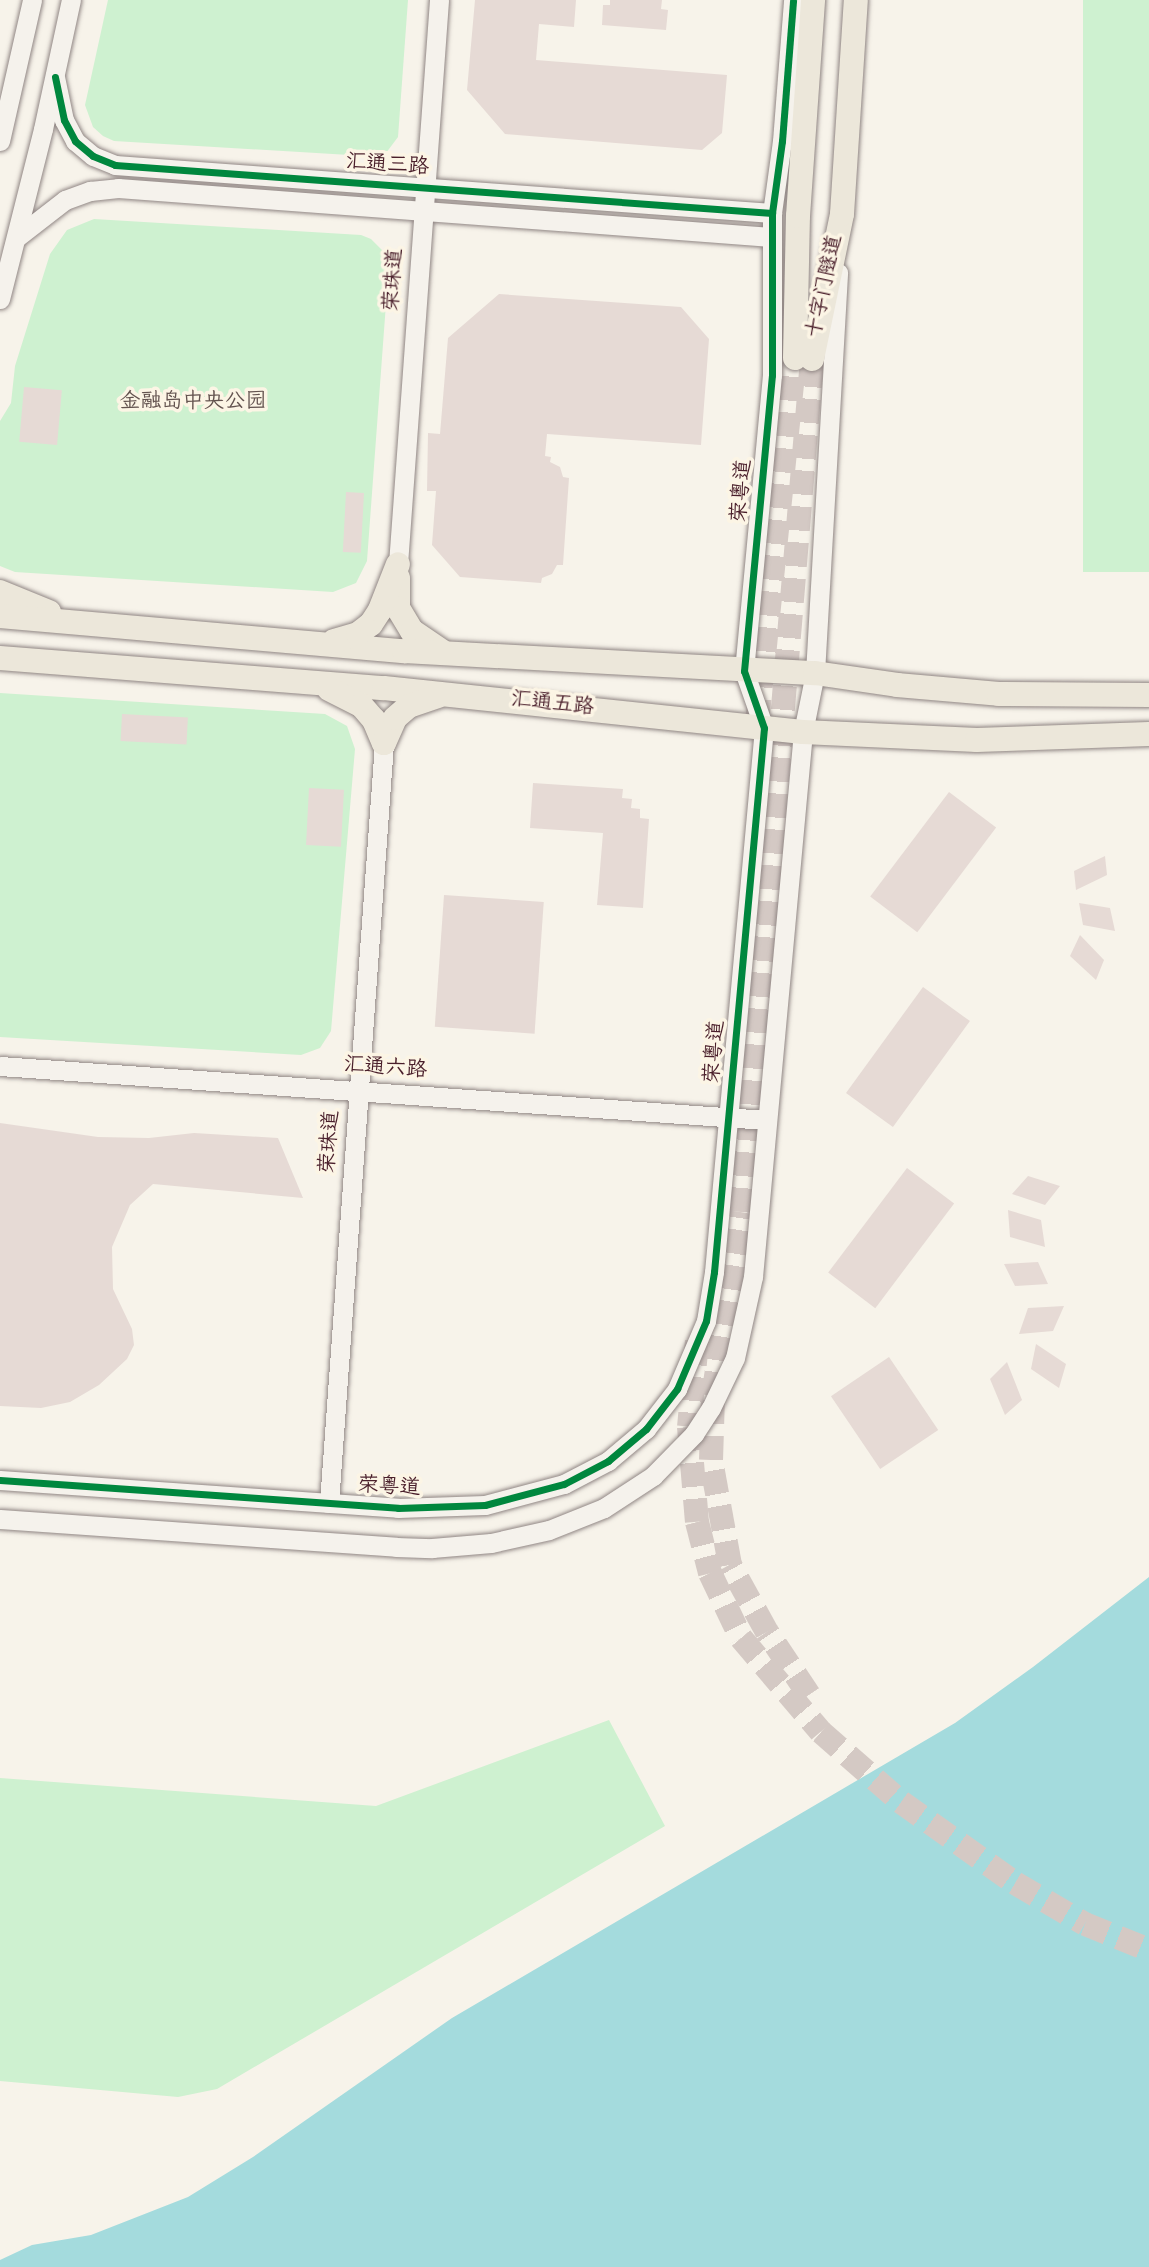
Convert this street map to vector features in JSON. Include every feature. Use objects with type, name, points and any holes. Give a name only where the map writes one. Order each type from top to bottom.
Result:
[{"type":"main road","name":"十字门隧道","points":[[813,0],[798,216],[804,359],[842,214]]},
{"type":"main road","points":[[842,214],[856,0]]},
{"type":"main road","points":[[320,644],[358,634],[371,624],[380,610],[398,564]]},
{"type":"main road","points":[[398,564],[398,608],[412,631],[426,643],[447,653]]},
{"type":"main road","points":[[0,592],[72,622]]},
{"type":"main road","points":[[0,616],[447,653],[815,673],[897,685],[999,694],[1149,695]]},
{"type":"main road","name":"汇通五路","points":[[0,658],[308,682],[803,732],[977,740],[1149,734]]},
{"type":"main road","points":[[308,682],[342,694],[361,705],[374,720],[384,743]]},
{"type":"main road","points":[[384,743],[394,718],[409,706],[445,695]]},
{"type":"street","points":[[0,141],[6,99],[32,0]]},
{"type":"street","points":[[0,299],[55,77],[71,0]]},
{"type":"street","name":"荣珠道","points":[[398,564],[439,0]]},
{"type":"street","name":"荣粤道","points":[[0,1480],[431,1509],[511,1500],[586,1473],[607,1461],[646,1429],[677,1389],[706,1321],[715,1272],[764,728],[744,671],[772,375],[772,213],[782,141],[793,0]]},
{"type":"street","name":"汇通三路","points":[[55,77],[69,131],[85,151],[103,162],[772,213]]},
{"type":"street","name":"汇通三路","points":[[16,238],[55,206],[76,195],[104,189],[771,237]]},
{"type":"street","points":[[0,1519],[432,1548],[520,1537],[578,1520],[604,1508],[653,1476],[694,1434],[735,1358],[753,1276],[803,732],[815,673],[842,214]]},
{"type":"street","name":"荣珠道","points":[[329,1503],[384,743]]},
{"type":"street","name":"汇通六路","points":[[0,1066],[767,1120]]},
{"type":"green space","points":[[108,0],[408,0],[398,137],[386,153],[366,156],[114,141],[103,136],[93,127],[85,105]]},
{"type":"green space","points":[[1083,0],[1149,0],[1149,572],[1083,572]]},
{"type":"green space","name":"金融岛中央公园","points":[[94,219],[361,235],[371,239],[385,253],[389,263],[367,561],[356,583],[333,592],[15,572],[0,566],[0,421],[11,403],[15,366],[50,254],[67,230]]},
{"type":"green space","points":[[0,693],[325,714],[347,726],[355,749],[331,1031],[320,1048],[301,1055],[0,1037]]},
{"type":"green space","points":[[609,1720],[665,1826],[217,2089],[178,2097],[0,2081],[0,1778],[376,1806]]},
{"type":"water","points":[[1149,1577],[1149,2267],[0,2267],[0,2260],[32,2245],[91,2235],[188,2197],[253,2157],[452,2018],[955,1723],[1033,1667]]},
{"type":"building","points":[[475,0],[576,0],[574,27],[539,24],[536,60],[727,75],[722,133],[702,150],[505,134],[467,90]]},
{"type":"building","points":[[610,0],[662,0],[661,9],[668,10],[666,30],[602,25],[603,5],[610,5]]},
{"type":"building","points":[[499,294],[681,307],[709,339],[701,445],[547,434],[545,456],[551,457],[550,462],[560,467],[563,477],[569,478],[563,565],[557,565],[552,574],[542,578],[541,583],[460,577],[432,545],[436,491],[427,491],[428,433],[440,434],[448,338]]},
{"type":"building","points":[[24,387],[62,390],[57,445],[19,442]]},
{"type":"building","points":[[346,492],[364,493],[361,553],[343,552]]},
{"type":"building","points":[[122,714],[188,717],[186,744],[121,741]]},
{"type":"building","points":[[533,783],[623,789],[622,798],[632,799],[631,808],[640,809],[640,818],[649,819],[643,908],[597,905],[603,833],[530,828]]},
{"type":"building","points":[[309,788],[344,790],[341,847],[306,845]]},
{"type":"building","points":[[949,792],[996,828],[917,932],[870,897]]},
{"type":"building","points":[[1105,856],[1107,875],[1076,890],[1074,871]]},
{"type":"building","points":[[444,895],[544,902],[535,1034],[435,1027]]},
{"type":"building","points":[[1079,903],[1110,908],[1115,931],[1083,925]]},
{"type":"building","points":[[1080,935],[1104,960],[1096,980],[1070,956]]},
{"type":"building","points":[[923,987],[970,1021],[893,1127],[846,1093]]},
{"type":"building","points":[[0,1123],[98,1137],[149,1138],[194,1133],[278,1138],[303,1198],[153,1184],[130,1205],[112,1247],[113,1289],[132,1329],[134,1345],[127,1359],[99,1385],[70,1402],[41,1408],[0,1406]]},
{"type":"building","points":[[907,1168],[954,1204],[875,1308],[828,1273]]},
{"type":"building","points":[[1028,1176],[1060,1186],[1045,1205],[1012,1194]]},
{"type":"building","points":[[1008,1210],[1041,1220],[1045,1247],[1010,1237]]},
{"type":"building","points":[[1038,1262],[1048,1284],[1015,1286],[1004,1264]]},
{"type":"building","points":[[1064,1306],[1053,1331],[1019,1334],[1028,1308]]},
{"type":"building","points":[[1036,1344],[1066,1364],[1059,1388],[1031,1369]]},
{"type":"building","points":[[889,1357],[938,1430],[880,1469],[831,1396]]},
{"type":"building","points":[[1007,1362],[1022,1400],[1005,1415],[990,1379]]},
{"type":"tunnel","points":[[757,723],[795,358]]},
{"type":"tunnel","points":[[809,1695],[767,1632],[730,1565],[711,1460],[713,1396],[741,1212],[812,359]]},
{"type":"tunnel","points":[[697,1341],[689,1427],[697,1522],[710,1573],[741,1638],[821,1732],[901,1802],[1015,1883],[1085,1924],[1149,1950]]},
{"type":"cycle path","points":[[0,1480],[398,1508],[485,1505],[564,1484],[608,1461],[646,1429],[677,1389],[706,1321],[714,1272],[764,728],[744,671],[772,375],[772,213],[782,141],[793,0]]},
{"type":"cycle path","points":[[55,77],[64,120],[75,141],[93,156],[115,165],[772,213]]}]
